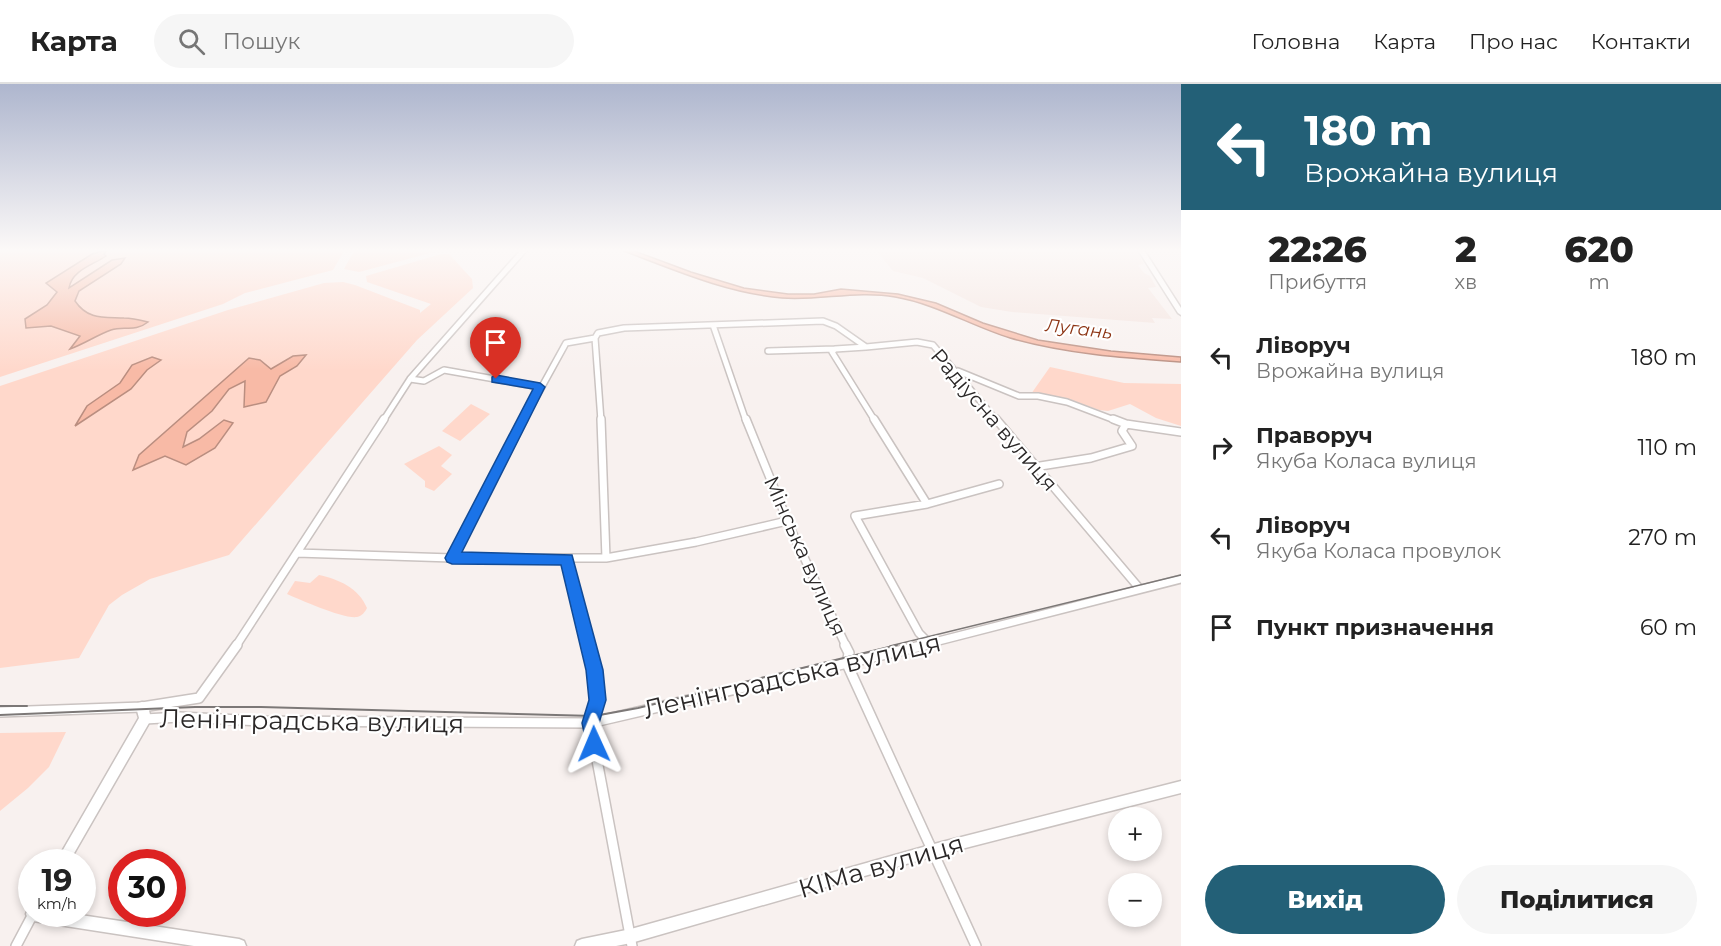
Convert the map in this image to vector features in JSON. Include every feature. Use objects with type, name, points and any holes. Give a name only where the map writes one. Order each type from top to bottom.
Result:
[{"type":"street","points":[[0,712],[143,713],[199,698],[222,668],[410,379],[488,290]]},
{"type":"street","points":[[1167,290],[1181,313]]},
{"type":"street","points":[[606,558],[603,446],[595,338],[598,333],[624,328],[823,321],[836,326],[866,347]]},
{"type":"street","name":"Мінська вулиця","points":[[712,325],[730,378],[787,521],[849,653],[847,664],[976,946]]},
{"type":"street","points":[[452,558],[540,387],[566,343],[595,338]]},
{"type":"street","name":"Радіусна вулиця","points":[[768,351],[835,349],[917,342],[933,345],[1034,467],[1140,589]]},
{"type":"street","points":[[835,349],[832,352],[834,356],[927,504]]},
{"type":"street","points":[[410,379],[418,383],[430,380],[444,370],[540,387]]},
{"type":"street","points":[[956,370],[1019,396],[1038,396],[1067,402],[1126,424],[1181,432]]},
{"type":"street","points":[[1034,467],[1091,458],[1132,446],[1122,431],[1126,424]]},
{"type":"street","points":[[929,643],[919,633],[855,516],[927,504],[999,484]]},
{"type":"street","points":[[297,553],[567,560],[606,558],[696,542],[787,521]]},
{"type":"street","points":[[567,560],[594,670],[597,700],[590,723],[632,941]]},
{"type":"street","name":"Ленінградська вулиця","points":[[143,713],[260,721],[590,723],[847,664],[1181,579]]},
{"type":"street","points":[[69,849],[143,713]]},
{"type":"street","name":"КІМа вулиця","points":[[582,946],[632,941],[934,850],[1181,787]]},
{"type":"street","points":[[96,924],[239,946]]},
{"type":"street","points":[[16,946],[26,927]]},
{"type":"shaded area","points":[[0,290],[256,290],[223,304],[0,377]]},
{"type":"shaded area","points":[[55,290],[80,290],[75,301],[85,312],[96,316],[130,318],[148,322],[134,328],[111,330],[70,349],[80,336],[51,326],[26,328],[25,319],[47,305],[57,292]]},
{"type":"shaded area","points":[[298,290],[369,290],[420,310],[420,313],[431,304],[391,290],[471,290],[417,340],[229,555],[150,579],[122,595],[109,605],[79,658],[0,668],[0,386],[228,310]]},
{"type":"shaded area","points":[[738,290],[814,294],[834,290],[855,290],[898,294],[936,303],[983,323],[1038,340],[1111,351],[1181,357],[1181,362],[1052,348],[1010,338],[925,305],[895,297],[867,295],[796,299]]},
{"type":"shaded area","points":[[947,290],[1150,290],[1172,319],[1152,318],[1155,323],[1012,312],[981,307]]},
{"type":"shaded area","points":[[306,355],[297,366],[280,376],[266,402],[244,407],[245,381],[229,389],[212,411],[187,432],[183,447],[199,439],[224,420],[233,423],[215,448],[186,465],[165,456],[133,470],[139,455],[249,358],[260,360],[271,369],[293,356]]},
{"type":"shaded area","points":[[152,357],[161,360],[147,370],[131,389],[75,426],[87,406],[120,383],[132,365]]},
{"type":"shaded area","points":[[1050,367],[1124,383],[1181,384],[1181,426],[1156,418],[1130,404],[1108,411],[1066,398],[1031,394]]},
{"type":"shaded area","points":[[471,404],[490,414],[460,441],[442,431]]},
{"type":"shaded area","points":[[439,446],[452,455],[441,466],[452,474],[434,491],[425,487],[425,481],[404,464]]},
{"type":"shaded area","points":[[319,575],[340,582],[353,590],[367,608],[364,612],[357,617],[342,615],[287,594],[295,581],[310,583]]},
{"type":"shaded area","points":[[66,732],[49,767],[0,811],[0,733]]},
{"type":"tram line","points":[[890,646],[1181,575]]},
{"type":"tram line","points":[[0,715],[195,707],[261,707],[594,716],[638,708],[897,645]]},
{"type":"tram line","points":[[0,706],[27,706]]},
{"type":"route","points":[[496,379],[540,387],[452,558],[567,560],[571,583],[589,642],[594,670],[597,700],[596,711],[590,723],[594,744]]},
{"type":"water label","name":"Лугань","points":[[1079,329]]}]
